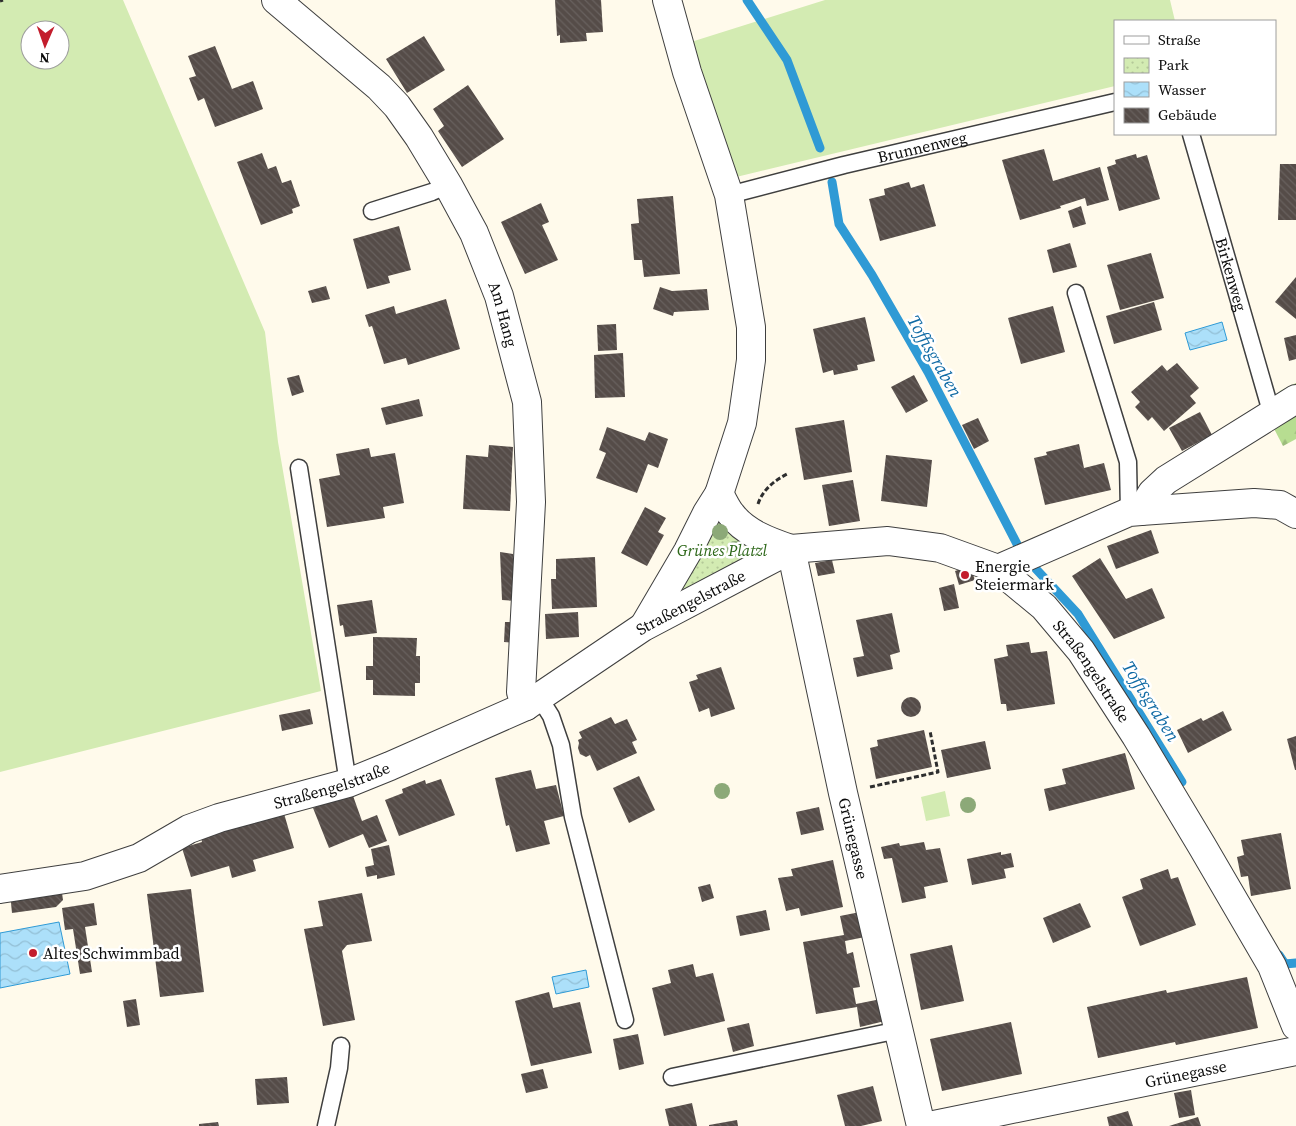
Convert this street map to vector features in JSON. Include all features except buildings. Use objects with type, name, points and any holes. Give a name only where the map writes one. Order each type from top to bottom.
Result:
[{"type":"street","name":"Am Hang","points":[[276,0],[379,87],[397,106],[419,137],[474,233],[499,296],[527,402],[531,502],[521,692],[532,701]]},
{"type":"street","points":[[643,627],[719,494],[742,423],[751,360],[751,327],[729,195],[687,72],[667,0]]},
{"type":"street","points":[[1135,512],[1166,480],[1296,399]]},
{"type":"street","points":[[719,494],[731,515],[748,530],[767,541],[791,549]]},
{"type":"street","points":[[998,569],[1135,512],[1254,503],[1280,505],[1296,514]]},
{"type":"street","name":"Straßengelstraße","points":[[0,889],[85,876],[139,858],[189,829],[219,818],[348,783],[390,766],[532,701],[643,627],[791,549],[888,541],[940,548],[998,569],[1044,607],[1081,651],[1136,736],[1272,966],[1296,1026]]},
{"type":"street","name":"Grünegasse","points":[[791,549],[843,793],[921,1126]]},
{"type":"street","name":"Grünegasse","points":[[929,1126],[1296,1051]]},
{"type":"lane","name":"Brunnenweg","points":[[729,195],[844,165],[1114,102]]},
{"type":"lane","name":"Birkenweg","points":[[1191,135],[1272,415]]},
{"type":"lane","points":[[372,211],[448,185]]},
{"type":"lane","points":[[1076,293],[1128,462],[1135,512]]},
{"type":"lane","points":[[299,468],[348,783]]},
{"type":"lane","points":[[532,701],[551,716],[561,745],[573,818],[625,1020]]},
{"type":"lane","points":[[672,1077],[899,1030]]},
{"type":"lane","points":[[326,1126],[340,1068],[341,1046]]},
{"type":"path","points":[[748,530],[765,490],[779,478],[789,473]]},
{"type":"path","points":[[843,793],[938,772],[930,731]]},
{"type":"green space","points":[[0,0],[123,0],[265,332],[278,442],[321,691],[0,772]]},
{"type":"green space","points":[[825,0],[1170,0],[1175,20],[1114,20],[1114,86],[732,178],[691,42]]},
{"type":"green space","points":[[1296,383],[1296,439],[1283,446],[1269,419],[1280,391]]},
{"type":"green space","name":"Grünes Platzl","points":[[707,513],[791,549],[643,627]]},
{"type":"green space","points":[[945,791],[950,816],[926,821],[921,797]]},
{"type":"water","points":[[1222,322],[1227,340],[1190,350],[1185,333]]},
{"type":"water","name":"Altes Schwimmbad","points":[[59,922],[70,974],[0,988],[0,933]]},
{"type":"water","points":[[586,970],[589,987],[556,994],[552,977]]},
{"type":"waterway","name":"Toffisgraben","points":[[747,0],[787,60],[820,148]]},
{"type":"waterway","name":"Toffisgraben","points":[[832,182],[839,224],[872,275],[928,372],[1017,544]]},
{"type":"waterway","name":"Toffisgraben","points":[[1036,569],[1078,614],[1182,782]]},
{"type":"waterway","name":"Toffisgraben","points":[[1279,955],[1285,964],[1296,963]]},
{"type":"place","name":"Energie Steiermark","points":[[965,575]]},
{"type":"place","name":"Altes Schwimmbad","points":[[33,953]]}]
